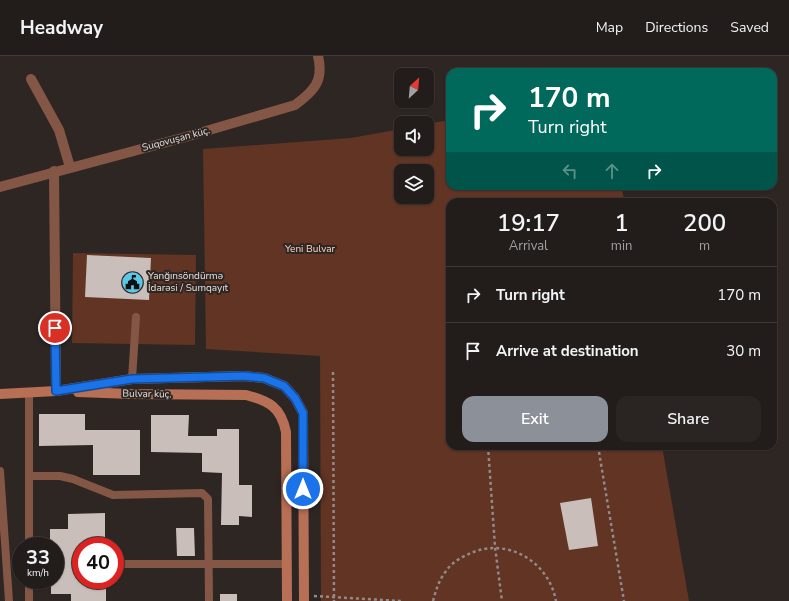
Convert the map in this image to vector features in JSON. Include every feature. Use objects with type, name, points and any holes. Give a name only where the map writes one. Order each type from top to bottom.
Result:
[{"type":"street","name":"Suqovuşan küç.","points":[[0,187],[54,171],[182,138],[295,105],[310,94],[318,82],[320,64],[318,56]]},
{"type":"street","points":[[31,79],[59,130],[70,167]]},
{"type":"street","points":[[0,394],[56,391],[54,171]]},
{"type":"street","name":"Bulvar küç.","points":[[56,391],[132,379],[251,377],[264,378],[284,386],[295,398],[303,413],[304,598]]},
{"type":"street","name":"Bulvar küç.","points":[[56,391],[131,394],[246,394],[263,400],[277,409],[283,419],[286,432],[287,601]]},
{"type":"lane","points":[[132,379],[136,317]]},
{"type":"lane","points":[[29,392],[29,537]]},
{"type":"lane","points":[[0,471],[9,601]]},
{"type":"lane","points":[[29,476],[60,476],[73,479],[113,495],[202,492],[208,499],[210,564],[209,601]]},
{"type":"lane","points":[[125,564],[287,564]]},
{"type":"lane","points":[[29,589],[29,601]]},
{"type":"path","points":[[333,372],[334,601]]},
{"type":"path","points":[[488,450],[495,547],[502,601]]},
{"type":"path","points":[[599,450],[624,601]]},
{"type":"path","points":[[433,601],[437,585],[452,565],[461,557],[478,550],[495,547],[520,553],[540,568],[554,588],[556,601]]},
{"type":"path","points":[[304,598],[334,597],[401,601]]},
{"type":"green space","name":"Yeni Bulvar","points":[[446,121],[446,190],[622,190],[624,198],[446,198],[446,450],[663,450],[689,601],[321,601],[320,356],[206,349],[203,149],[351,138],[394,130],[394,156],[434,156],[434,123]]},
{"type":"green space","points":[[73,253],[196,255],[195,345],[72,343]]},
{"type":"building","points":[[87,255],[151,258],[149,300],[85,297]]},
{"type":"building","points":[[39,414],[85,414],[85,430],[140,430],[140,475],[93,475],[93,445],[39,446]]},
{"type":"building","points":[[151,415],[189,415],[188,436],[217,436],[217,429],[239,429],[239,485],[252,485],[252,517],[239,516],[239,525],[221,525],[222,473],[202,472],[202,453],[151,452]]},
{"type":"building","points":[[591,498],[598,546],[569,550],[560,503]]},
{"type":"building","points":[[105,513],[105,537],[72,537],[72,589],[106,589],[106,601],[71,601],[71,594],[51,594],[51,589],[64,589],[64,537],[50,537],[50,529],[68,529],[68,514]]},
{"type":"building","points":[[176,528],[194,528],[195,556],[177,556]]},
{"type":"building","points":[[220,594],[237,594],[237,601],[220,601]]},
{"type":"place","name":"Yanğınsöndürmә İdarəsi / Sumqayıt","points":[[133,282]]},
{"type":"route","points":[[55,328],[56,391],[132,379],[244,376],[264,378],[284,386],[295,398],[303,413],[303,489]]}]
